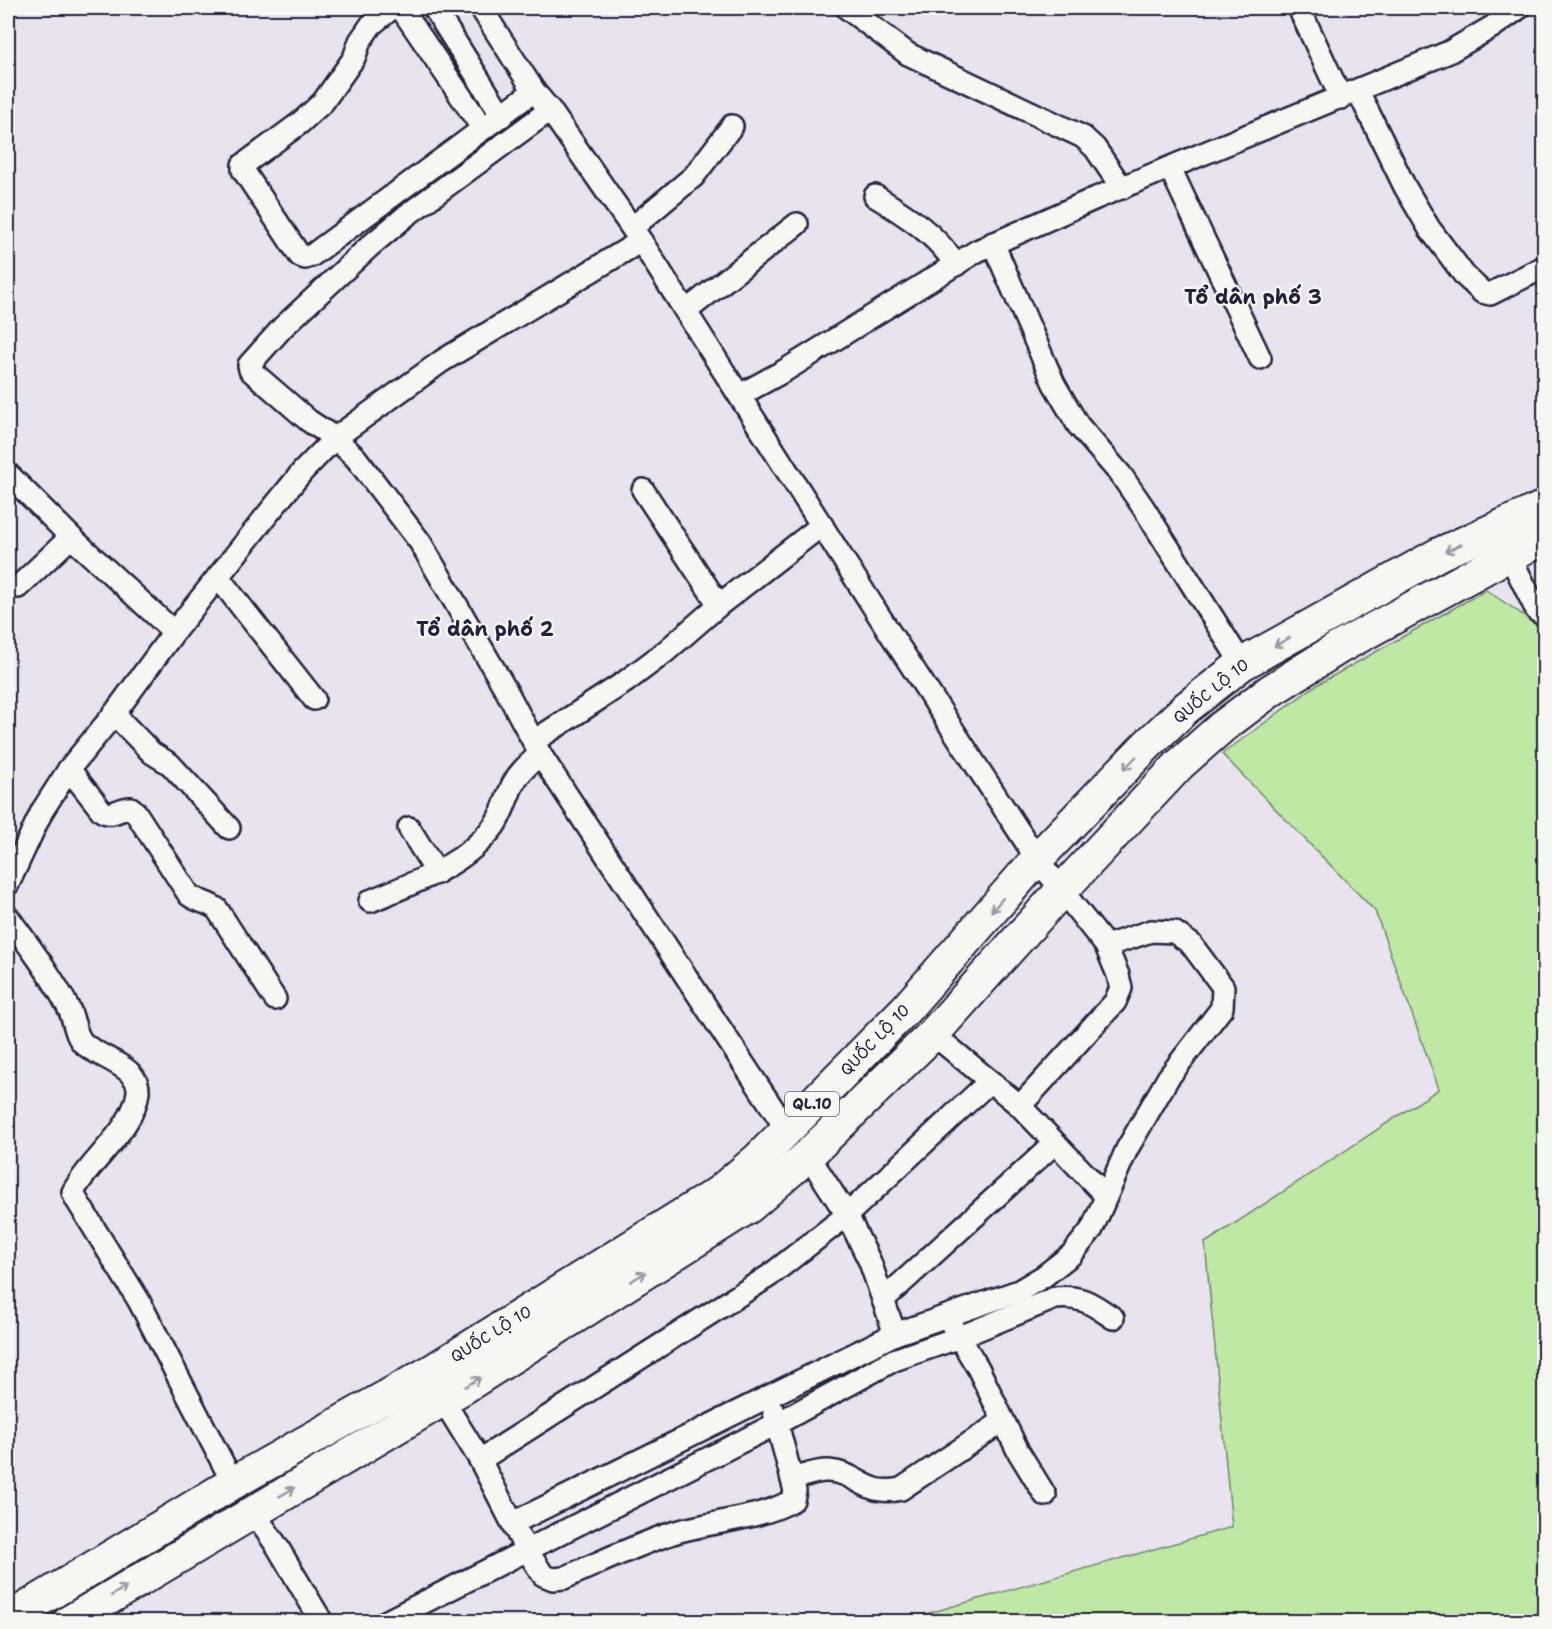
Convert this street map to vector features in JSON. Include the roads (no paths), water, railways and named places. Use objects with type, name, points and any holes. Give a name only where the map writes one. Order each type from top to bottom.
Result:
[{"type":"highway","name":"QUỐC LỘ 10","points":[[69,1622],[443,1400],[750,1206],[807,1155],[933,1034],[1062,890],[1180,764],[1222,727],[1270,691],[1502,542],[1545,507]]},
{"type":"highway","name":"QUỐC LỘ 10","points":[[8,1619],[233,1483],[430,1372],[718,1192],[758,1159],[905,1010],[1037,859],[1147,745],[1186,708],[1242,664],[1439,555],[1502,542],[1545,538]]},
{"type":"street","points":[[392,8],[371,25],[360,41],[354,57],[323,102],[300,123],[243,165],[243,170],[300,256],[305,258],[310,256],[534,91]]},
{"type":"street","points":[[401,8],[483,129]]},
{"type":"street","points":[[434,8],[502,116]]},
{"type":"street","points":[[481,8],[534,91],[550,110],[636,234],[1037,859],[1106,946],[1121,988],[1115,1002],[1020,1106]]},
{"type":"street","points":[[847,8],[908,54],[1083,137],[1095,148],[1122,188]]},
{"type":"street","points":[[1299,8],[1429,228],[1465,276],[1482,292],[1490,294],[1545,267]]},
{"type":"street","points":[[740,395],[794,365],[993,243],[1449,52],[1519,8]]},
{"type":"street","points":[[550,110],[434,195],[370,246],[283,327],[251,361],[250,370],[309,421],[335,438],[356,458],[420,542],[537,747],[786,1130]]},
{"type":"street","points":[[8,884],[42,811],[69,769],[114,714],[174,632],[302,472],[335,438],[442,361],[636,234],[694,176],[732,126]]},
{"type":"street","points":[[1170,168],[1260,358]]},
{"type":"street","points":[[875,196],[932,235],[945,248],[956,265]]},
{"type":"street","points":[[686,311],[797,224]]},
{"type":"street","points":[[993,243],[1054,384],[1078,425],[1121,475],[1143,507],[1242,664]]},
{"type":"street","points":[[8,474],[71,537],[174,632]]},
{"type":"street","points":[[643,490],[719,605]]},
{"type":"street","points":[[370,901],[437,873],[459,860],[492,828],[503,812],[514,782],[537,747],[673,646],[719,605],[822,525]]},
{"type":"street","points":[[18,587],[71,537]]},
{"type":"street","points":[[1502,542],[1537,611],[1545,615]]},
{"type":"street","points":[[218,577],[314,699]]},
{"type":"street","points":[[114,714],[152,753],[170,764],[229,828]]},
{"type":"street","points":[[69,769],[102,811],[115,814],[125,808],[131,808],[136,813],[189,895],[217,909],[275,999]]},
{"type":"street","points":[[409,828],[437,873]]},
{"type":"street","points":[[8,917],[46,969],[70,1011],[82,1042],[129,1072],[137,1080],[138,1093],[129,1118],[74,1192],[76,1199],[139,1302],[233,1483]]},
{"type":"street","points":[[520,1537],[854,1368],[894,1360],[1019,1291],[1044,1276],[1072,1254],[1092,1229],[1127,1149],[1168,1078],[1222,1008],[1223,987],[1191,944],[1174,932],[1151,931],[1106,946]]},
{"type":"street","points":[[933,1034],[1020,1106],[1106,1196]]},
{"type":"street","points":[[480,1460],[769,1276],[848,1215],[990,1081]]},
{"type":"street","points":[[883,1300],[1055,1143]]},
{"type":"street","points":[[807,1155],[848,1215],[870,1262],[895,1334]]},
{"type":"street","points":[[385,1622],[520,1537],[854,1368],[895,1334],[954,1327],[1055,1298],[1071,1296],[1088,1301],[1113,1318]]},
{"type":"street","points":[[954,1327],[1045,1495]]},
{"type":"street","points":[[443,1400],[480,1460],[520,1537],[543,1575],[553,1579],[564,1578],[677,1532],[739,1518],[793,1500],[795,1491],[773,1409]]},
{"type":"street","points":[[792,1479],[828,1471],[840,1473],[876,1491],[901,1489],[1003,1421]]},
{"type":"street","points":[[253,1512],[277,1546],[322,1622]]},
{"type":"district","name":"Tổ dân phố 3","points":[[1253,297]]},
{"type":"district","name":"Tổ dân phố 2","points":[[485,629]]}]
